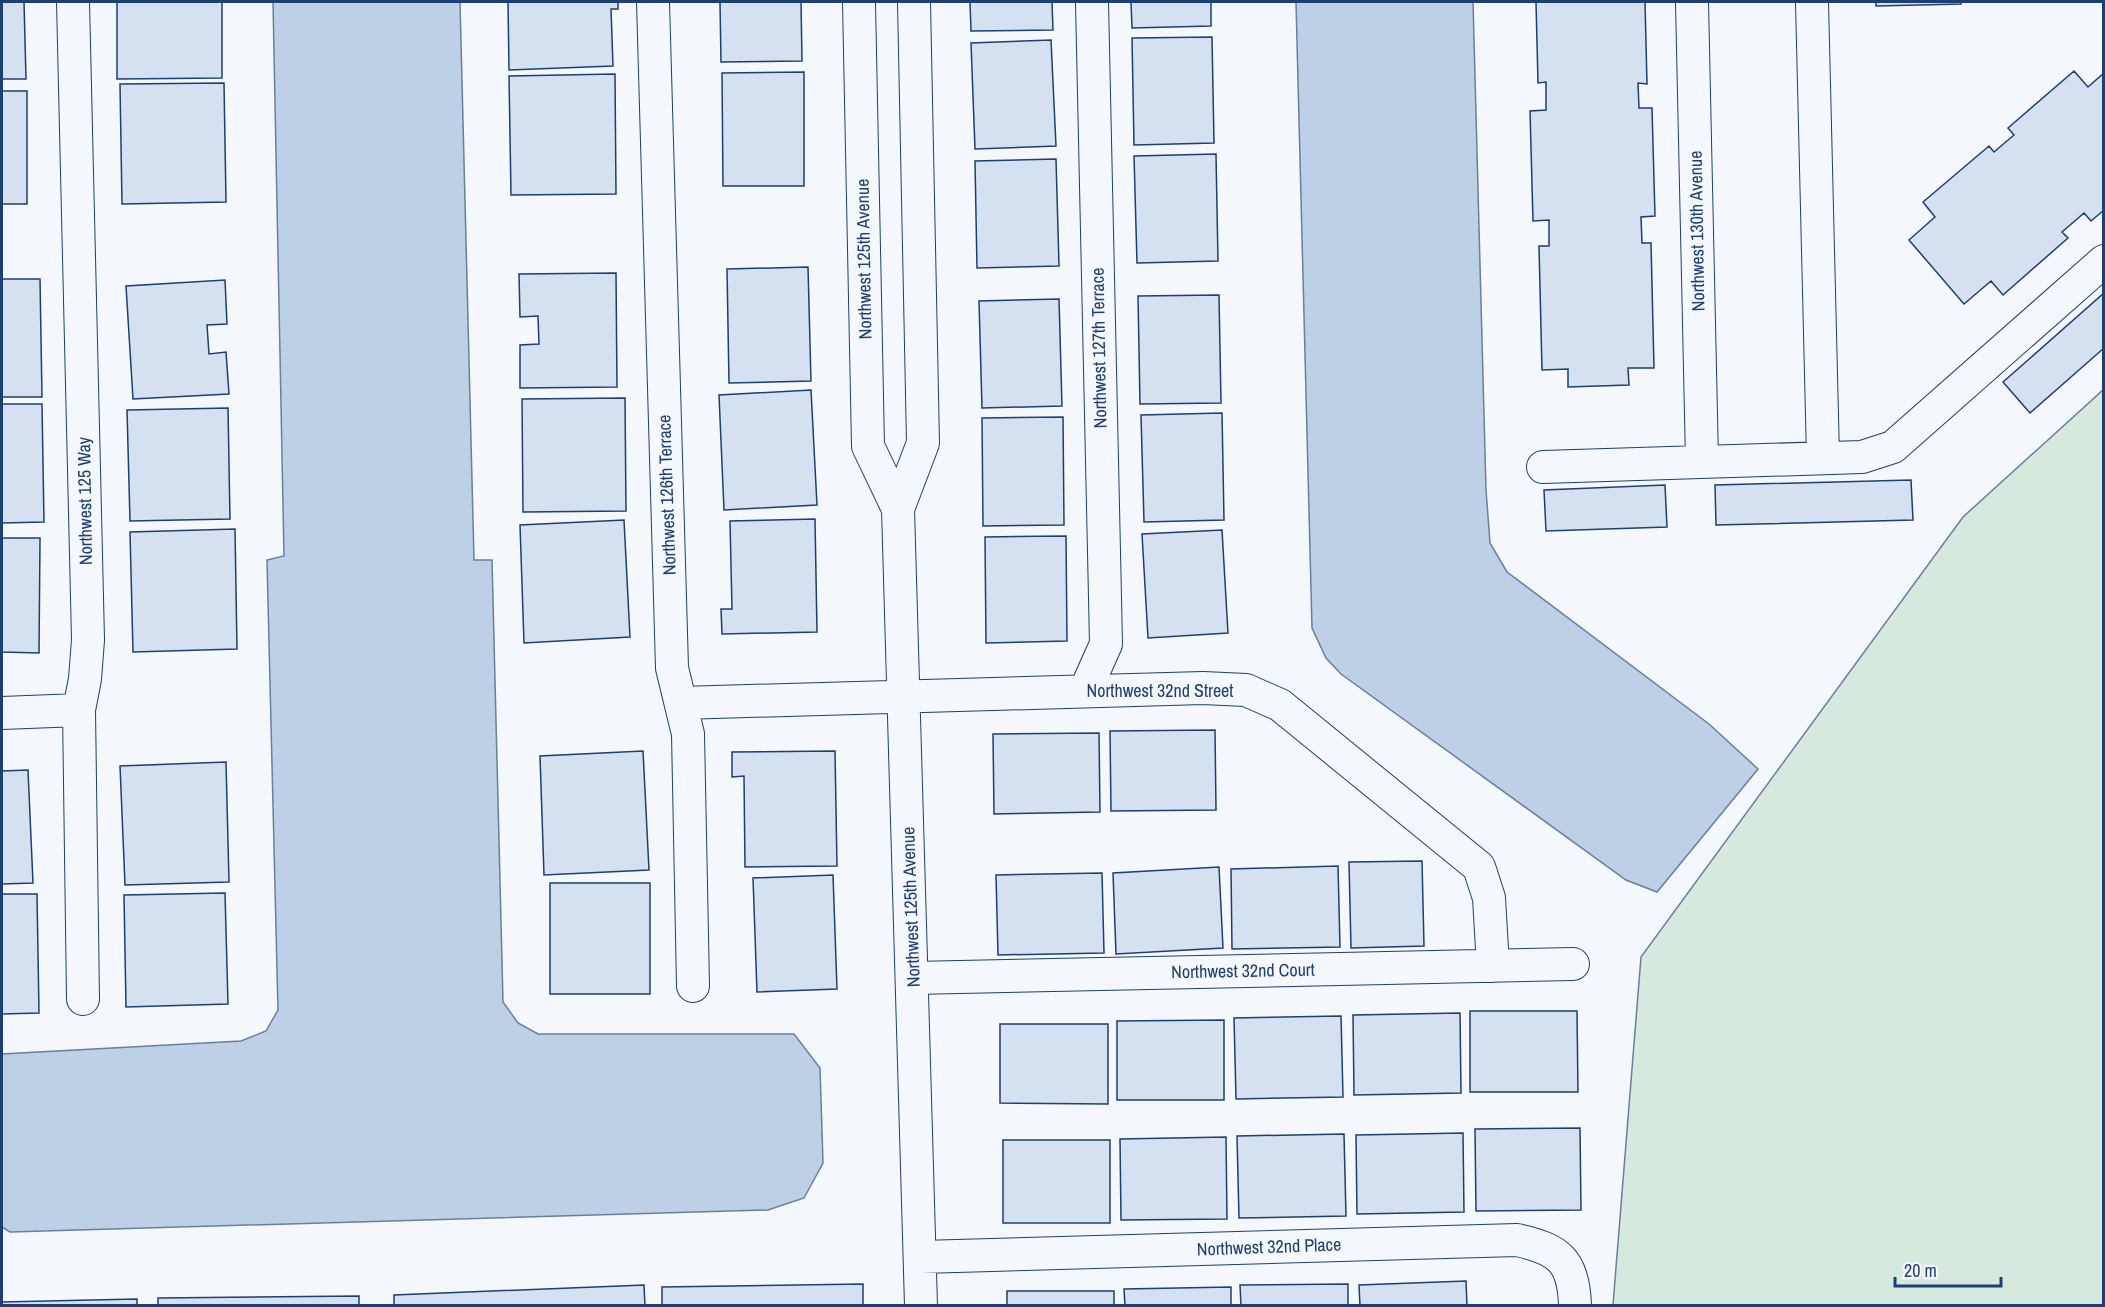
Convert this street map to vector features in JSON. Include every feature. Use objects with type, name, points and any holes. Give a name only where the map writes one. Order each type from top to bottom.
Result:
[{"type":"street","name":"Northwest 125 Way","points":[[73,2],[88,640],[85,679],[79,710],[83,999]]},
{"type":"street","name":"Northwest 126th Terrace","points":[[653,2],[672,668],[688,734],[693,986]]},
{"type":"street","name":"Northwest 125th Avenue","points":[[859,2],[868,446],[898,509]]},
{"type":"street","name":"Northwest 125th Avenue","points":[[914,2],[923,443],[898,509],[921,1305]]},
{"type":"street","name":"Northwest 127th Terrace","points":[[1085,691],[1106,644],[1092,2]]},
{"type":"street","name":"Northwest 130th Avenue","points":[[1692,2],[1702,461]]},
{"type":"street","points":[[1812,2],[1823,457]]},
{"type":"street","points":[[1544,467],[1862,457],[1893,447],[2103,261]]},
{"type":"street","name":"Northwest 32nd Street","points":[[681,703],[1203,688],[1246,690],[1280,705],[1479,867],[1489,898],[1493,966]]},
{"type":"street","points":[[2,713],[79,710]]},
{"type":"street","name":"Northwest 32nd Court","points":[[913,978],[1573,964]]},
{"type":"street","name":"Northwest 32nd Place","points":[[921,1257],[1517,1240],[1546,1246],[1566,1263],[1575,1305]]},
{"type":"shaded area","points":[[2103,390],[2103,1305],[1613,1305],[1641,957],[1963,517]]},
{"type":"water","points":[[273,2],[460,2],[474,560],[492,560],[503,1002],[518,1023],[538,1034],[794,1034],[820,1068],[823,1163],[804,1198],[768,1210],[10,1232],[2,1227],[2,1054],[241,1041],[266,1031],[278,1010],[267,560],[284,556]]},
{"type":"water","points":[[1296,2],[1473,2],[1486,490],[1490,543],[1507,572],[1709,724],[1758,769],[1657,892],[1626,880],[1341,674],[1326,658],[1312,628]]},
{"type":"building","points":[[2,2],[24,2],[26,79],[2,79]]},
{"type":"building","points":[[117,2],[222,2],[222,78],[117,79]]},
{"type":"building","points":[[508,2],[618,2],[618,9],[611,9],[613,66],[509,70]]},
{"type":"building","points":[[720,2],[801,2],[802,61],[721,62]]},
{"type":"building","points":[[970,2],[1052,2],[1053,30],[971,31]]},
{"type":"building","points":[[1131,2],[1211,2],[1211,26],[1132,28]]},
{"type":"building","points":[[1536,2],[1645,2],[1647,84],[1638,83],[1639,108],[1652,108],[1655,216],[1641,217],[1642,243],[1651,243],[1654,368],[1628,368],[1629,385],[1568,387],[1568,369],[1542,370],[1539,246],[1549,246],[1549,220],[1533,221],[1530,111],[1546,110],[1546,82],[1538,83]]},
{"type":"building","points":[[1876,2],[1961,2],[1961,4],[1876,6]]},
{"type":"building","points":[[1212,37],[1214,143],[1134,145],[1132,38]]},
{"type":"building","points":[[1051,40],[1056,146],[975,149],[971,43]]},
{"type":"building","points":[[2074,71],[2088,87],[2104,73],[2104,210],[2091,221],[2084,213],[2062,232],[2068,238],[2003,295],[1991,281],[1964,304],[1909,240],[1935,217],[1923,202],[1989,146],[1994,152],[2014,135],[2008,128]]},
{"type":"building","points":[[804,72],[804,186],[723,186],[722,73]]},
{"type":"building","points":[[615,74],[616,194],[511,195],[509,76]]},
{"type":"building","points":[[224,83],[226,202],[122,204],[120,84]]},
{"type":"building","points":[[2,91],[27,91],[27,204],[2,204]]},
{"type":"building","points":[[1216,154],[1218,261],[1137,263],[1134,156]]},
{"type":"building","points":[[1056,159],[1059,266],[977,268],[975,161]]},
{"type":"building","points":[[808,267],[811,381],[729,383],[727,269]]},
{"type":"building","points":[[616,273],[617,387],[520,388],[520,345],[539,344],[538,316],[520,317],[519,274]]},
{"type":"building","points":[[2,279],[40,279],[42,397],[2,397]]},
{"type":"building","points":[[225,280],[227,324],[207,325],[209,354],[226,352],[229,394],[133,399],[126,286]]},
{"type":"building","points":[[2104,293],[2104,348],[2030,413],[2003,382]]},
{"type":"building","points":[[1219,295],[1221,403],[1140,404],[1138,296]]},
{"type":"building","points":[[1059,299],[1062,406],[982,408],[979,301]]},
{"type":"building","points":[[811,390],[817,505],[724,510],[719,395]]},
{"type":"building","points":[[625,398],[626,511],[523,512],[522,399]]},
{"type":"building","points":[[2,404],[42,404],[44,522],[2,523]]},
{"type":"building","points":[[228,408],[230,519],[130,521],[127,410]]},
{"type":"building","points":[[1222,413],[1224,520],[1144,522],[1141,415]]},
{"type":"building","points":[[1063,417],[1064,525],[983,526],[982,418]]},
{"type":"building","points":[[1911,480],[1913,520],[1716,525],[1715,485]]},
{"type":"building","points":[[1665,485],[1667,527],[1546,531],[1544,490]]},
{"type":"building","points":[[815,519],[817,632],[722,634],[721,609],[732,609],[730,521]]},
{"type":"building","points":[[624,520],[630,637],[524,643],[520,525]]},
{"type":"building","points":[[235,529],[237,649],[133,652],[130,532]]},
{"type":"building","points":[[1222,530],[1228,633],[1148,638],[1142,534]]},
{"type":"building","points":[[1066,536],[1067,641],[986,643],[985,537]]},
{"type":"building","points":[[2,538],[40,538],[39,653],[2,652]]},
{"type":"building","points":[[1215,730],[1216,810],[1111,811],[1110,731]]},
{"type":"building","points":[[1099,733],[1100,812],[994,814],[993,734]]},
{"type":"building","points":[[643,751],[649,870],[544,875],[540,756]]},
{"type":"building","points":[[835,751],[837,866],[745,867],[744,776],[732,777],[732,752]]},
{"type":"building","points":[[226,762],[229,882],[125,885],[120,766]]},
{"type":"building","points":[[28,770],[33,883],[2,884],[2,771]]},
{"type":"building","points":[[1422,861],[1424,946],[1351,948],[1349,862]]},
{"type":"building","points":[[1338,866],[1340,947],[1232,949],[1231,869]]},
{"type":"building","points":[[1219,867],[1223,948],[1116,954],[1113,873]]},
{"type":"building","points":[[1102,873],[1104,953],[998,955],[996,875]]},
{"type":"building","points":[[833,875],[837,989],[757,992],[753,878]]},
{"type":"building","points":[[550,883],[650,883],[650,994],[550,994]]},
{"type":"building","points":[[225,893],[228,1004],[126,1007],[124,895]]},
{"type":"building","points":[[2,894],[37,894],[39,1013],[2,1014]]},
{"type":"building","points":[[1470,1011],[1577,1011],[1578,1092],[1470,1092]]},
{"type":"building","points":[[1460,1013],[1461,1093],[1354,1095],[1353,1015]]},
{"type":"building","points":[[1341,1016],[1343,1097],[1236,1099],[1234,1018]]},
{"type":"building","points":[[1224,1020],[1224,1100],[1117,1100],[1117,1021]]},
{"type":"building","points":[[1000,1024],[1108,1024],[1108,1104],[1000,1103]]},
{"type":"building","points":[[1580,1128],[1581,1210],[1476,1211],[1475,1129]]},
{"type":"building","points":[[1463,1133],[1464,1212],[1357,1214],[1356,1135]]},
{"type":"building","points":[[1344,1134],[1346,1216],[1239,1218],[1237,1136]]},
{"type":"building","points":[[1226,1137],[1227,1219],[1121,1220],[1120,1139]]},
{"type":"building","points":[[1003,1140],[1110,1140],[1110,1223],[1003,1223]]},
{"type":"building","points":[[1466,1281],[1467,1306],[1360,1306],[1359,1285]]},
{"type":"building","points":[[863,1284],[863,1306],[662,1306],[662,1287]]},
{"type":"building","points":[[1348,1284],[1348,1306],[1241,1306],[1240,1285]]},
{"type":"building","points":[[644,1285],[645,1306],[394,1306],[394,1295]]},
{"type":"building","points":[[1231,1287],[1231,1306],[1125,1306],[1124,1289]]},
{"type":"building","points":[[1007,1291],[1114,1291],[1114,1306],[1007,1306]]},
{"type":"building","points":[[359,1296],[359,1306],[158,1306],[158,1298]]},
{"type":"building","points":[[137,1299],[137,1306],[2,1306],[2,1302]]}]
